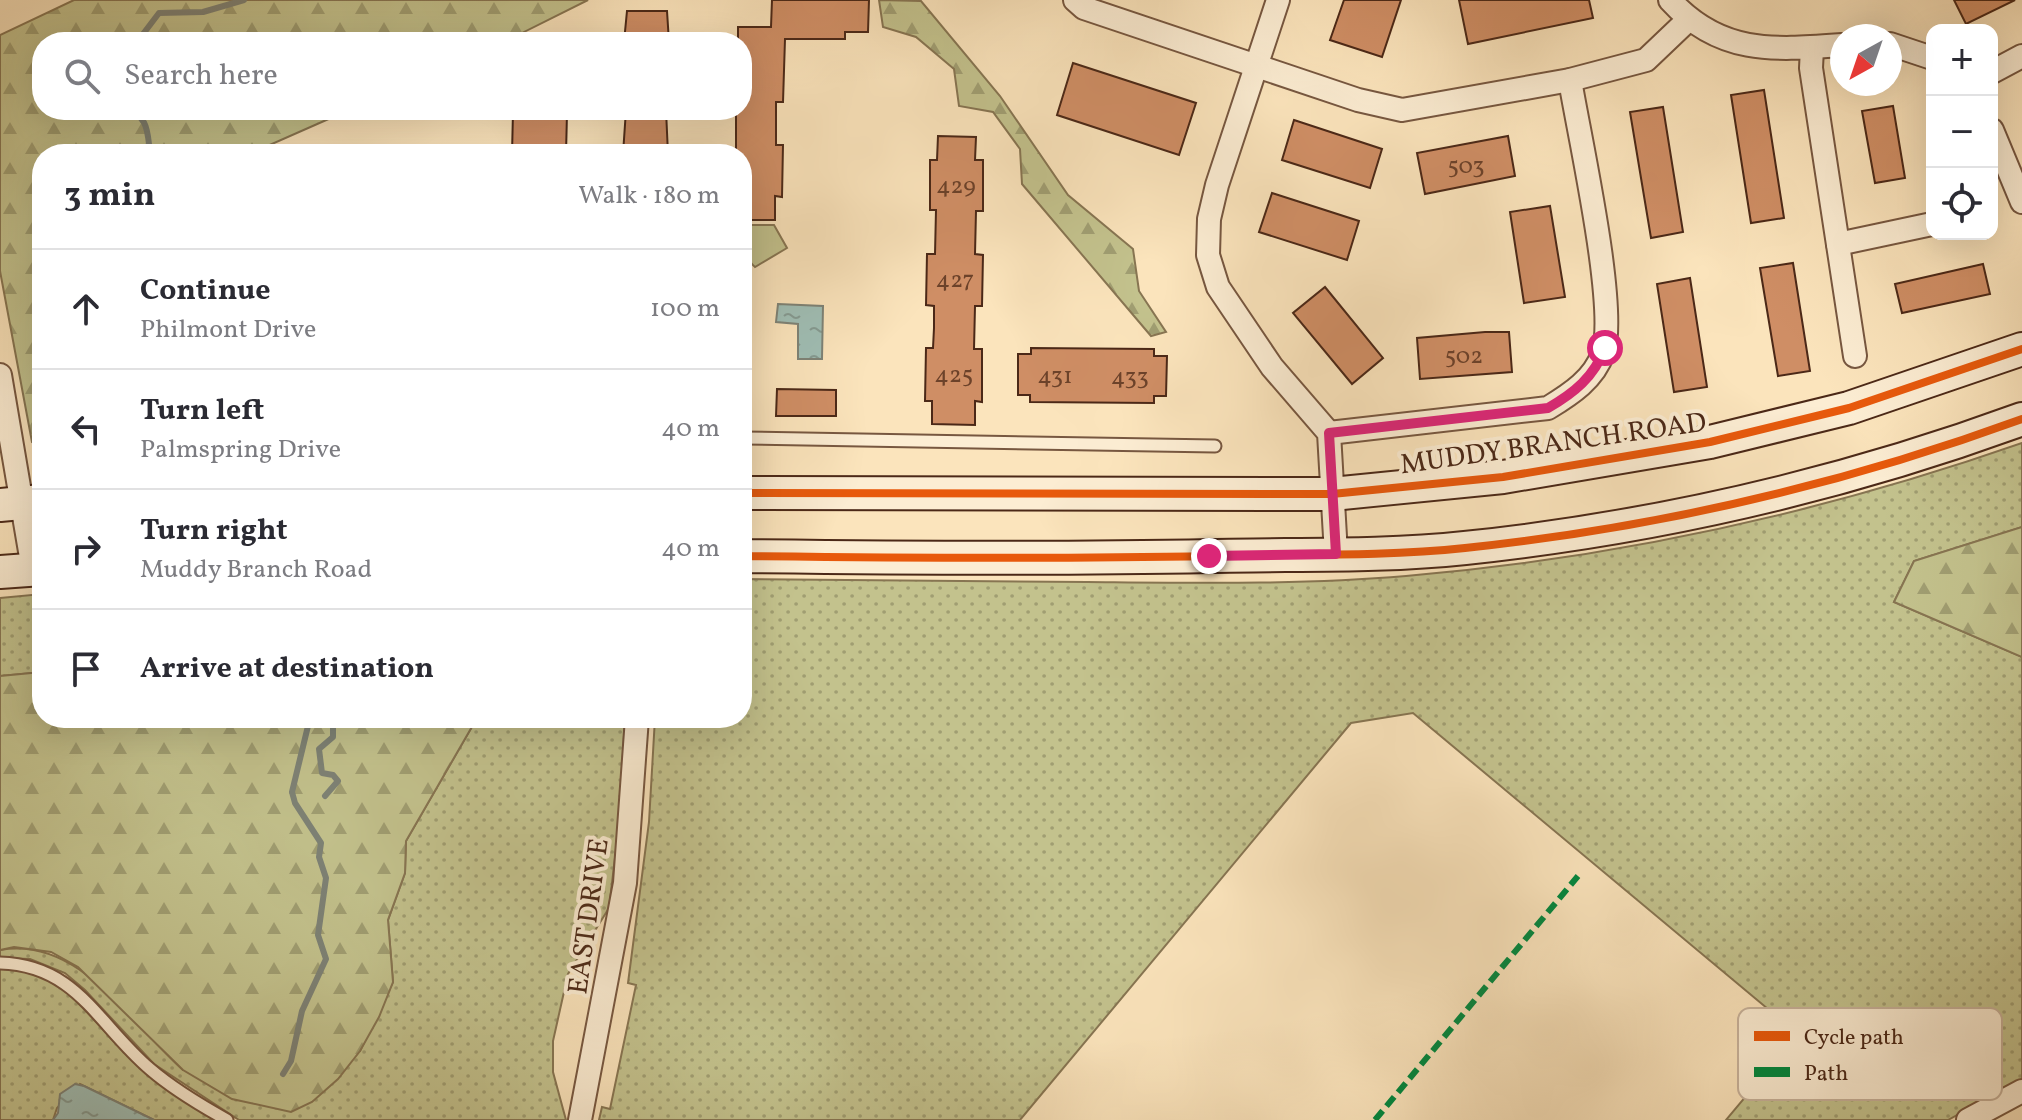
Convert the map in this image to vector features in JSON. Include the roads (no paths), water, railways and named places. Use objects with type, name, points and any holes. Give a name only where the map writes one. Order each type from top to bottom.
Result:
[{"type":"main road","name":"MUDDY BRANCH ROAD","points":[[752,493],[1332,494],[1503,477],[1710,442],[1849,408],[2022,349]]},
{"type":"main road","points":[[752,556],[1062,561],[1461,548],[1556,537],[1710,510],[1811,486],[2022,419]]},
{"type":"main road","points":[[0,572],[32,569]]},
{"type":"street","points":[[1075,0],[1084,8],[1358,100],[1402,110],[1570,80],[1646,60],[1688,20]]},
{"type":"street","points":[[1278,0],[1217,185],[1209,219],[1208,255],[1218,287],[1256,345],[1329,433],[1336,554]]},
{"type":"street","points":[[1670,0],[1688,20],[1733,43],[1770,49],[1830,46]]},
{"type":"street","points":[[1812,48],[1811,68],[1855,356]]},
{"type":"street","points":[[1902,48],[1926,56]]},
{"type":"street","points":[[1998,69],[2022,56]]},
{"type":"street","points":[[1329,433],[1548,408],[1575,392],[1600,360],[1608,317],[1570,80]]},
{"type":"street","points":[[1998,144],[2022,202]]},
{"type":"street","points":[[1838,244],[1926,225]]},
{"type":"street","points":[[0,375],[32,544]]},
{"type":"street","name":"EAST DRIVE","points":[[580,1120],[625,883],[636,728]]},
{"type":"street","points":[[1968,1120],[2022,1091]]},
{"type":"lane","points":[[752,438],[1215,446]]},
{"type":"lane","points":[[0,963],[43,969],[69,984],[149,1069],[227,1120]]},
{"type":"water","points":[[778,304],[823,306],[822,359],[798,359],[798,324],[776,322]]},
{"type":"water","points":[[75,1084],[154,1120],[53,1120],[58,1113],[60,1094]]},
{"type":"waterway","points":[[145,32],[159,13],[203,12],[244,0]]},
{"type":"waterway","points":[[142,120],[149,144]]},
{"type":"waterway","points":[[283,1074],[291,1061],[302,1011],[326,959],[318,935],[326,878],[319,857],[321,843],[295,803],[292,792],[308,728]]},
{"type":"waterway","points":[[325,796],[338,781],[333,775],[322,773],[319,749],[333,737],[333,728]]}]
